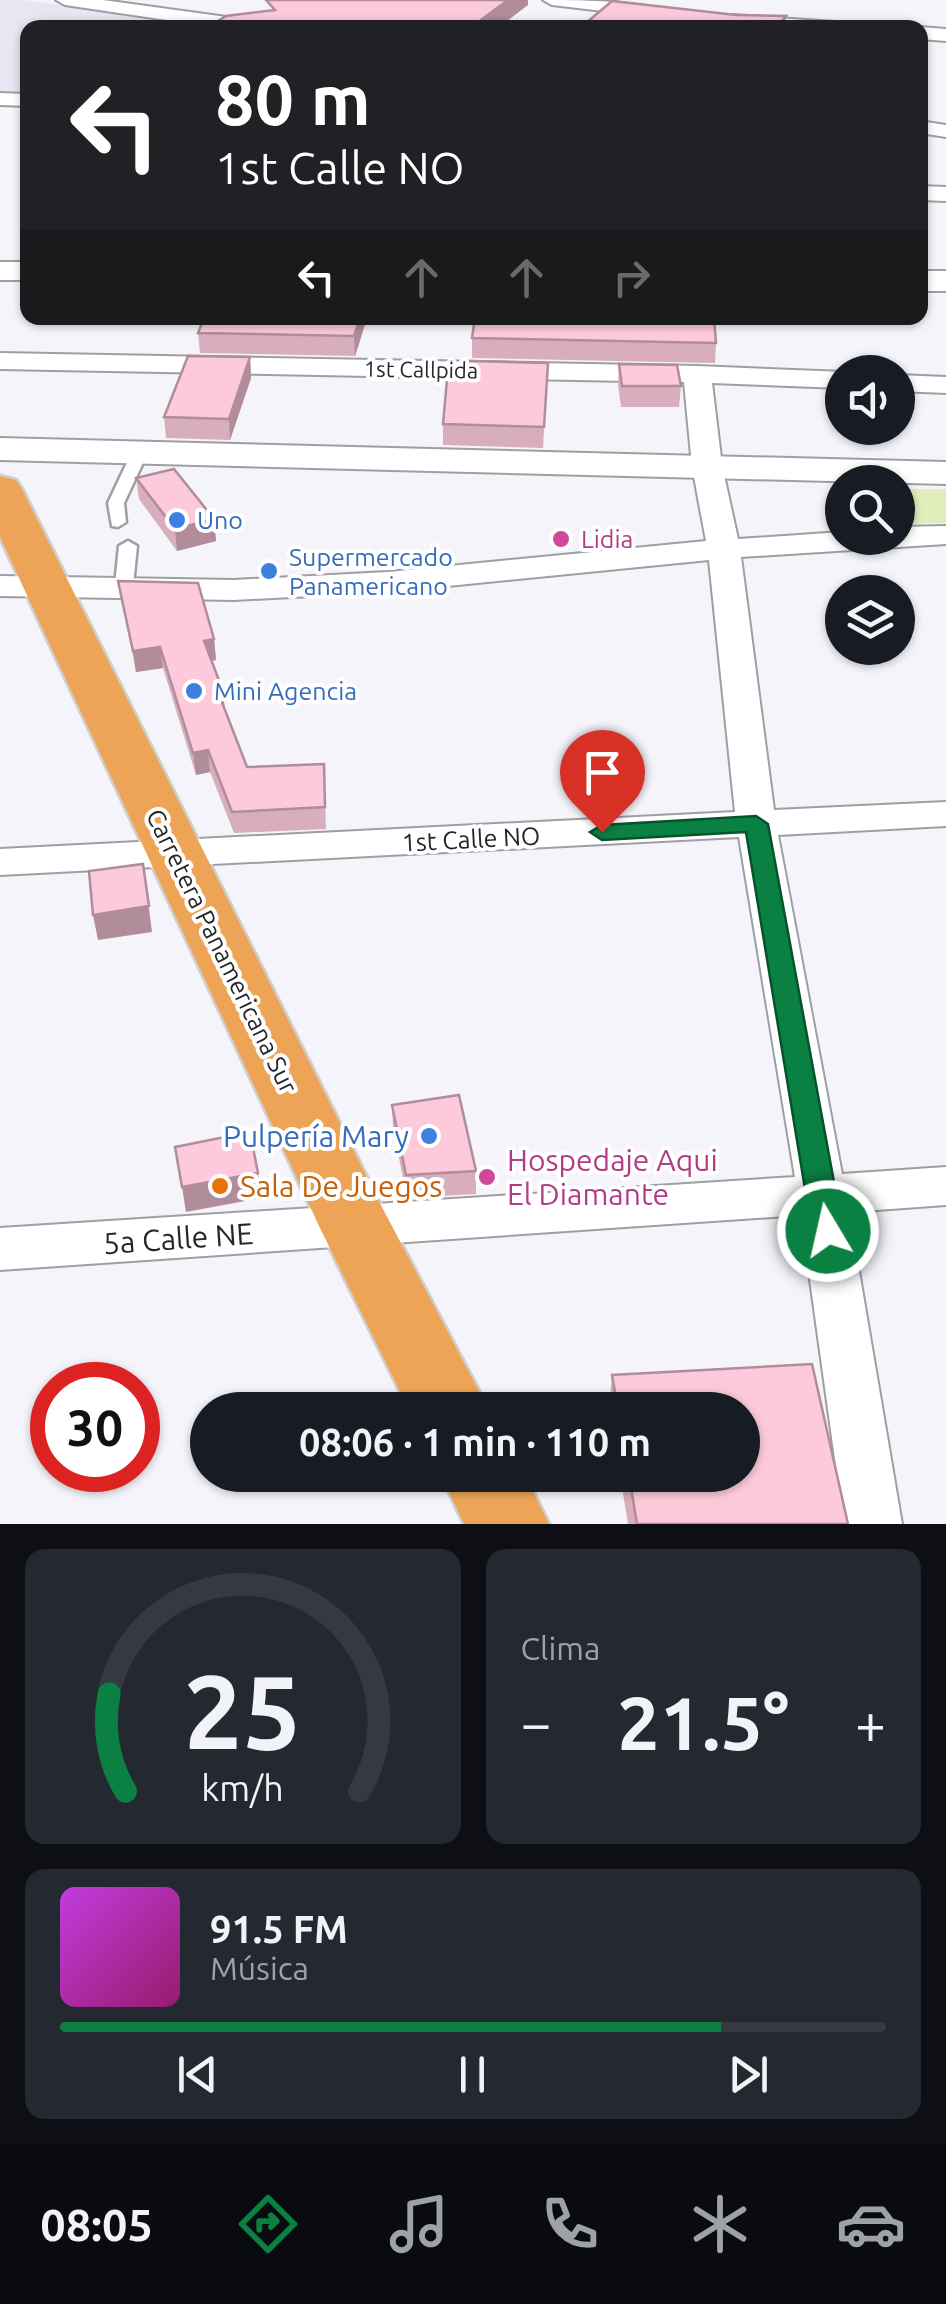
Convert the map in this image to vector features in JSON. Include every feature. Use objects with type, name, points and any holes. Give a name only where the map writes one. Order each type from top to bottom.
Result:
[{"type":"highway","name":"Carretera Panamericana Sur","points":[[0,489],[23,586],[176,855],[440,1392]]},
{"type":"highway","points":[[491,1492],[507,1524]]},
{"type":"street","points":[[66,0],[149,5],[224,20]]},
{"type":"street","points":[[552,0],[671,7]]},
{"type":"street","points":[[718,19],[731,20]]},
{"type":"street","name":"1st Callpida","points":[[0,361],[825,379]]},
{"type":"street","points":[[697,374],[707,466],[724,549],[756,824],[822,1194],[872,1524]]},
{"type":"street","points":[[915,384],[946,385]]},
{"type":"street","points":[[0,448],[946,472]]},
{"type":"street","points":[[915,536],[946,535]]},
{"type":"street","points":[[23,586],[234,590],[369,583],[825,542]]},
{"type":"street","name":"1st Calle NO","points":[[0,862],[946,814]]},
{"type":"street","name":"5a Calle NE","points":[[0,1249],[946,1186]]},
{"type":"lane","points":[[118,522],[116,503],[140,452]]},
{"type":"lane","points":[[124,585],[128,546]]},
{"type":"shaded area","points":[[0,0],[165,20],[20,20],[20,99],[0,98]]},
{"type":"green space","points":[[915,489],[946,489],[946,523],[915,524]]},
{"type":"building","points":[[266,0],[508,0],[481,20],[220,20],[275,10]]},
{"type":"building","points":[[612,1],[736,15],[786,16],[782,20],[589,20]]},
{"type":"building","points":[[201,325],[358,325],[354,336],[198,333]]},
{"type":"building","points":[[474,325],[715,325],[716,343],[472,338]]},
{"type":"building","points":[[188,356],[250,357],[229,419],[164,417]]},
{"type":"building","points":[[470,361],[548,363],[544,427],[443,424],[447,380],[468,380]]},
{"type":"building","points":[[619,364],[677,365],[681,386],[622,386]]},
{"type":"building","points":[[174,469],[214,519],[175,529],[136,478]]},
{"type":"building","points":[[118,581],[198,583],[214,639],[204,641],[223,691],[218,692],[247,767],[324,764],[325,807],[232,812],[208,750],[193,753],[160,647],[133,651]]},
{"type":"building","points":[[143,864],[149,906],[93,915],[89,871]]},
{"type":"building","points":[[459,1095],[476,1171],[406,1175],[392,1105]]},
{"type":"building","points":[[250,1132],[258,1173],[182,1187],[175,1147]]},
{"type":"building","points":[[812,1364],[848,1524],[637,1524],[632,1492],[760,1492],[760,1392],[615,1392],[612,1375]]},
{"type":"place","name":"Uno","points":[[177,520]]},
{"type":"place","name":"Lidia","points":[[561,539]]},
{"type":"place","name":"Supermercado Panamericano","points":[[269,571]]},
{"type":"place","name":"Mini Agencia","points":[[194,691]]},
{"type":"place","name":"Pulpería Mary","points":[[429,1136]]},
{"type":"place","name":"Hospedaje Aqui El Diamante","points":[[487,1177]]},
{"type":"place","name":"Sala De Juegos","points":[[220,1186]]},
{"type":"route","points":[[602,832],[756,824],[828,1231]]}]
